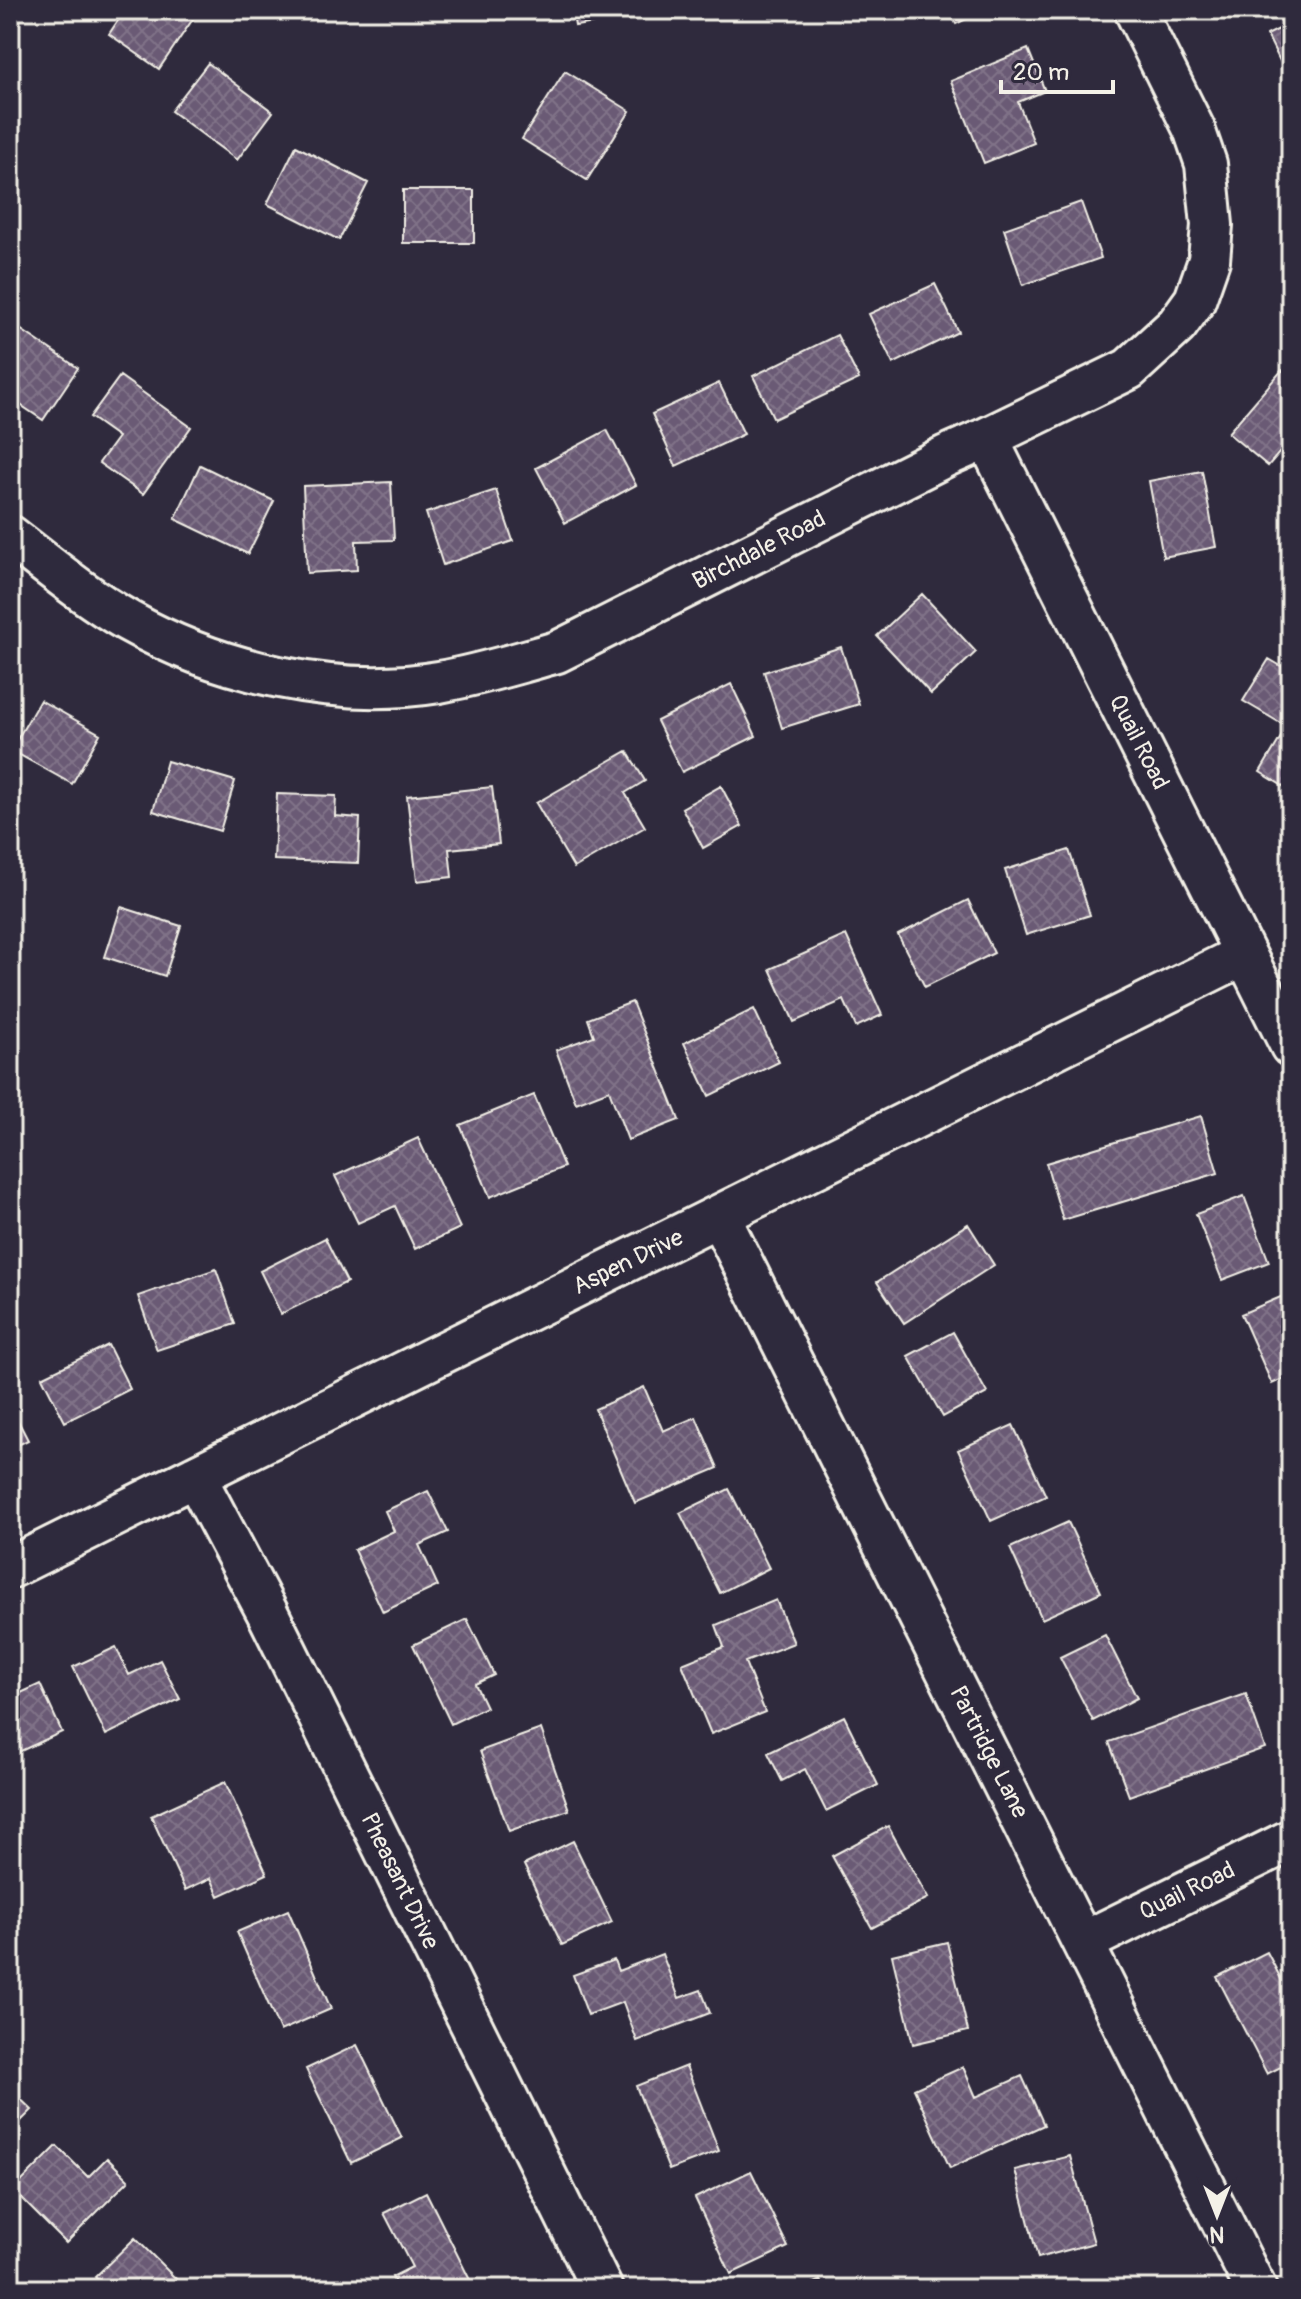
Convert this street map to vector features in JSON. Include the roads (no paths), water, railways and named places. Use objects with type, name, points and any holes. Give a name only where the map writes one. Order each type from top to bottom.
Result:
[{"type":"street","name":"Birchdale Road","points":[[10,536],[75,586],[127,620],[186,649],[244,670],[310,682],[380,687],[437,682],[557,652],[946,456],[1129,369],[1177,325],[1195,300],[1209,260],[1212,225],[1206,164],[1194,129],[1135,10]]},
{"type":"street","name":"Quail Road","points":[[987,438],[1291,1046]]},
{"type":"street","name":"Aspen Drive","points":[[10,1568],[1245,954]]},
{"type":"street","name":"Partridge Lane","points":[[719,1216],[1256,2289]]},
{"type":"street","name":"Pheasant Drive","points":[[195,1476],[267,1612],[602,2289]]},
{"type":"street","name":"Quail Road","points":[[1084,1942],[1291,1840]]}]
